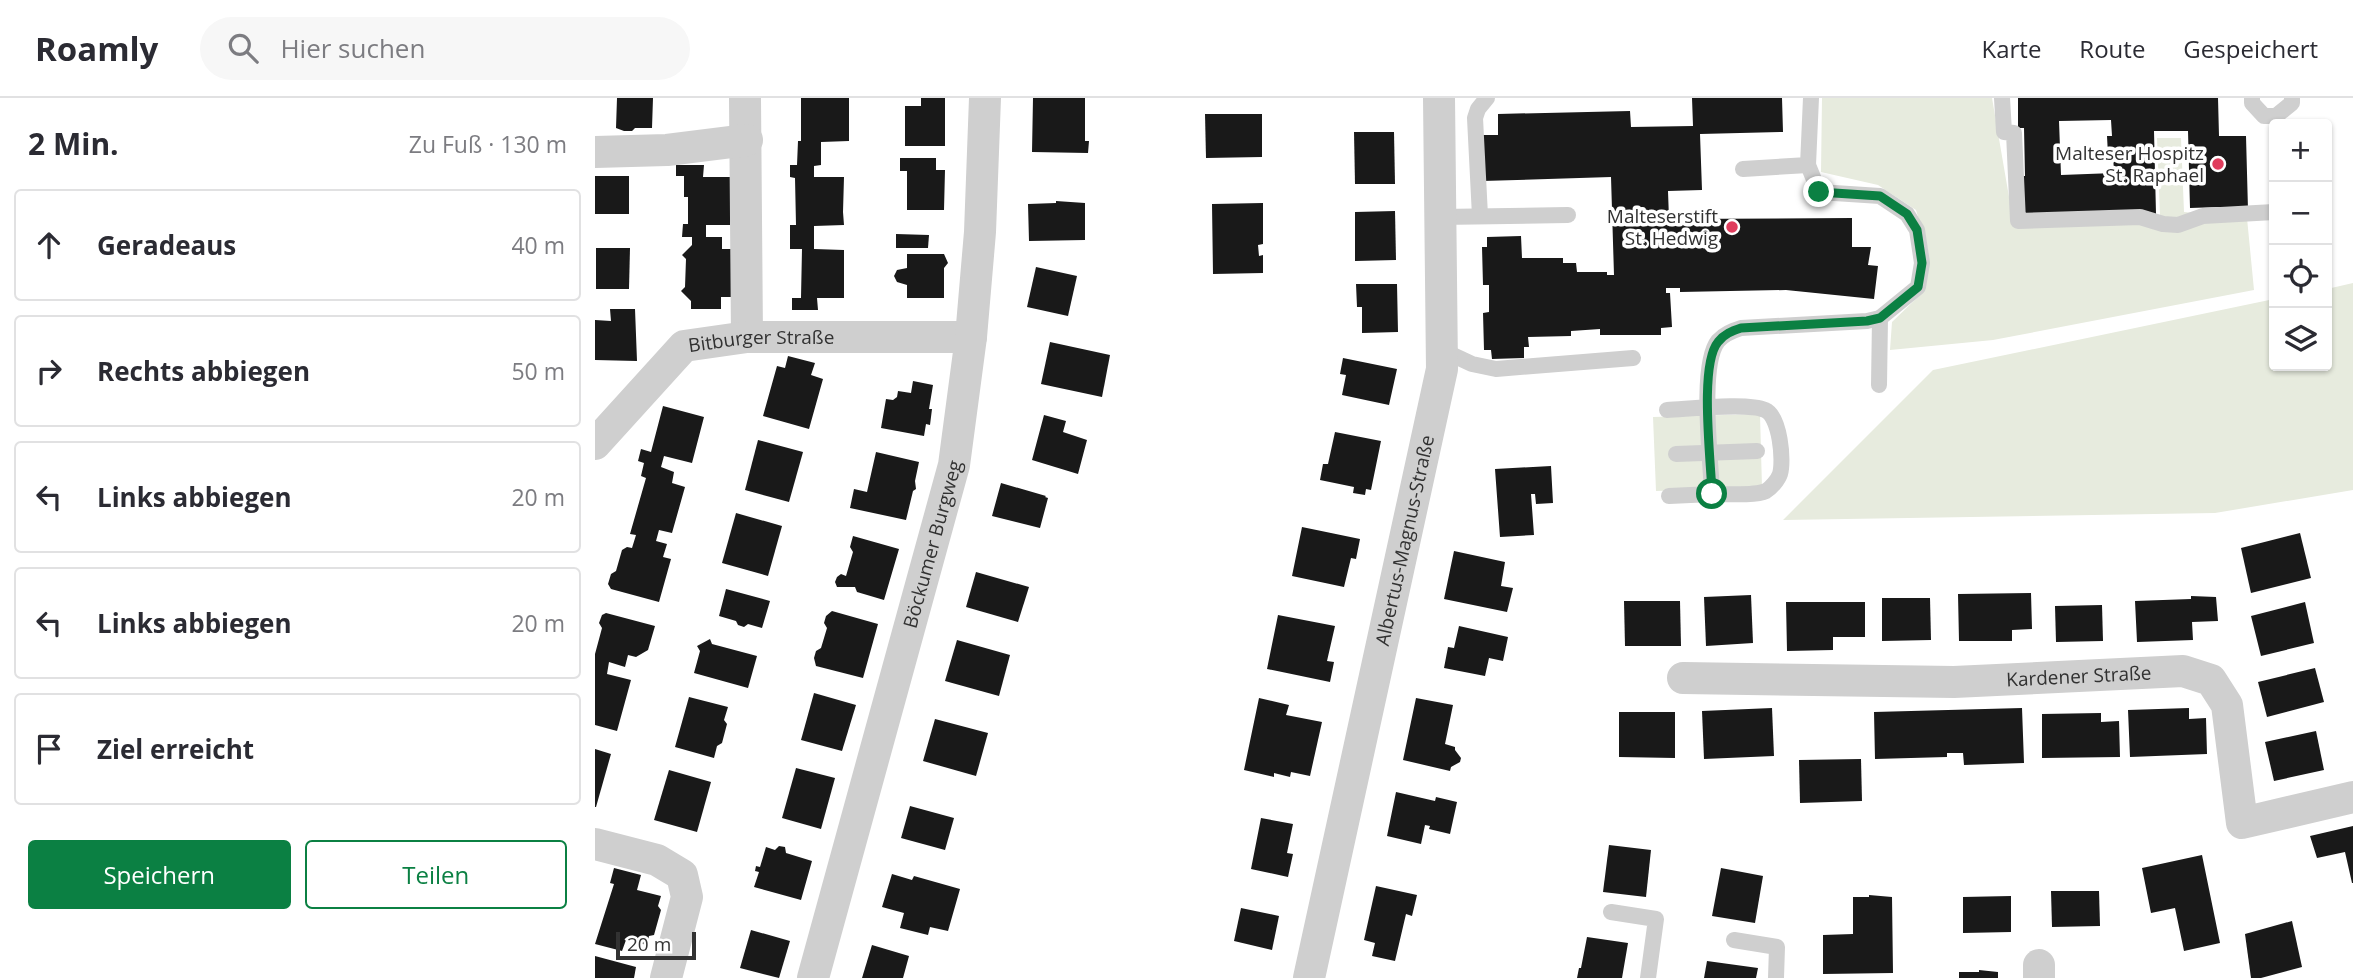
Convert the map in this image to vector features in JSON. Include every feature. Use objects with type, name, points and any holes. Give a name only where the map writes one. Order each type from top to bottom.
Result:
[{"type":"street","name":"Böckumer Burgweg","points":[[813,978],[954,465],[971,337],[980,232],[985,98]]},
{"type":"street","name":"Albertus-Magnus-Straße","points":[[1309,978],[1442,369],[1439,98]]},
{"type":"street","points":[[745,99],[747,337]]},
{"type":"street","points":[[595,152],[667,150],[747,140]]},
{"type":"street","name":"Bitburger Straße","points":[[595,444],[684,346],[747,337],[971,337]]},
{"type":"street","name":"Kardener Straße","points":[[1683,678],[1954,682],[2183,671],[2211,680],[2227,705],[2242,823],[2353,797]]},
{"type":"street","points":[[595,844],[657,860],[682,875],[687,897],[666,978]]},
{"type":"lane","points":[[1480,216],[1475,118],[1487,98]]},
{"type":"lane","points":[[1712,494],[1707,370],[1717,342],[1728,332],[1741,328],[1880,318],[1918,287],[1922,263],[1917,230],[1907,214],[1880,196],[1819,192],[1808,165],[1811,98]]},
{"type":"lane","points":[[2002,98],[2004,132],[2014,133],[2018,221],[2140,217],[2163,224],[2178,225],[2203,216],[2269,212]]},
{"type":"lane","points":[[2252,98],[2252,103],[2264,116],[2276,116],[2292,103],[2292,98]]},
{"type":"lane","points":[[1743,169],[1808,165]]},
{"type":"lane","points":[[1440,217],[1568,215]]},
{"type":"lane","points":[[1879,385],[1880,318]]},
{"type":"lane","points":[[1442,350],[1472,364],[1496,369],[1633,358]]},
{"type":"lane","points":[[1668,410],[1752,407],[1764,409],[1773,415],[1778,427],[1780,449],[1780,474],[1765,492],[1669,496]]},
{"type":"lane","points":[[1676,454],[1757,451]]},
{"type":"lane","points":[[1611,912],[1655,919],[1648,978]]},
{"type":"lane","points":[[1734,940],[1777,947],[1776,978]]},
{"type":"shaded area","points":[[1822,98],[1992,98],[2014,226],[2160,215],[2157,138],[2181,138],[2184,212],[2247,218],[2254,290],[1993,340],[1890,350],[1892,322],[1922,293],[1928,250],[1916,210],[1878,185],[1821,172]]},
{"type":"shaded area","points":[[2353,283],[2353,490],[2215,513],[1783,520],[1933,370],[2269,300],[2269,371],[2332,371],[2332,288]]},
{"type":"shaded area","points":[[1760,414],[1762,488],[1656,491],[1653,417]]},
{"type":"building","points":[[617,98],[653,98],[652,128],[624,131],[616,128]]},
{"type":"building","points":[[801,98],[849,98],[849,141],[821,142],[821,165],[814,166],[814,177],[844,177],[844,225],[814,226],[814,249],[844,250],[844,298],[817,298],[818,310],[792,310],[792,298],[801,298],[802,249],[790,249],[790,225],[796,225],[795,178],[790,177],[790,165],[797,165],[798,141],[801,141]]},
{"type":"building","points":[[921,98],[945,98],[945,146],[905,146],[905,106],[921,106]]},
{"type":"building","points":[[1033,98],[1085,98],[1085,141],[1089,141],[1088,153],[1032,152]]},
{"type":"building","name":"Malteserstift St. Hedwig","points":[[1692,98],[1782,98],[1783,132],[1700,134],[1702,190],[1668,191],[1669,219],[1852,218],[1852,247],[1871,247],[1868,265],[1878,266],[1874,299],[1786,290],[1680,292],[1680,288],[1666,288],[1666,293],[1670,293],[1672,327],[1661,328],[1661,335],[1600,335],[1600,329],[1571,331],[1571,336],[1528,337],[1529,347],[1524,347],[1524,358],[1492,359],[1491,350],[1484,350],[1483,313],[1489,312],[1489,285],[1483,285],[1482,247],[1487,247],[1487,237],[1521,236],[1522,258],[1563,258],[1563,263],[1576,263],[1577,272],[1607,272],[1607,275],[1614,275],[1611,177],[1482,181],[1481,135],[1498,135],[1498,114],[1630,111],[1631,127],[1693,126]]},
{"type":"building","name":"Malteser Hospitz St. Raphael","points":[[2018,98],[2218,98],[2219,136],[2246,136],[2248,210],[2190,208],[2188,131],[2154,131],[2156,214],[2021,217],[2020,176],[2025,176],[2024,128],[2018,128]],"holes":[[[2111,120],[2112,136],[2107,136],[2108,155],[2113,154],[2114,173],[2061,175],[2059,121]]]},
{"type":"building","points":[[1205,114],[1262,114],[1262,157],[1206,158]]},
{"type":"building","points":[[1354,132],[1394,132],[1395,184],[1355,184]]},
{"type":"building","points":[[900,158],[936,158],[936,170],[945,170],[944,210],[907,210],[907,171],[900,171]]},
{"type":"building","points":[[676,165],[704,165],[703,177],[730,177],[730,225],[706,225],[706,237],[722,237],[722,249],[733,249],[732,297],[721,297],[721,309],[691,309],[691,301],[681,291],[685,287],[686,259],[682,255],[692,245],[692,237],[682,237],[683,224],[688,224],[688,197],[684,197],[684,176],[676,176]]},
{"type":"building","points":[[595,176],[629,176],[629,214],[595,214]]},
{"type":"building","points":[[1056,201],[1085,203],[1085,240],[1029,241],[1028,204]]},
{"type":"building","points":[[1263,203],[1263,244],[1258,245],[1259,256],[1263,255],[1263,273],[1213,274],[1212,204]]},
{"type":"building","points":[[1395,211],[1396,260],[1355,261],[1355,212]]},
{"type":"building","points":[[896,234],[929,235],[928,248],[896,248]]},
{"type":"building","points":[[596,248],[630,248],[629,289],[596,289]]},
{"type":"building","points":[[907,254],[944,254],[948,263],[944,268],[944,298],[907,298],[907,285],[897,282],[894,276],[897,270],[907,268]]},
{"type":"building","points":[[1036,267],[1077,276],[1068,316],[1027,307]]},
{"type":"building","points":[[1356,284],[1397,284],[1398,332],[1362,333],[1362,307],[1357,307]]},
{"type":"building","points":[[610,309],[635,309],[637,361],[595,360],[595,320],[611,321]]},
{"type":"building","points":[[1050,342],[1110,355],[1102,397],[1041,384]]},
{"type":"building","points":[[788,356],[815,363],[811,375],[823,379],[809,429],[763,416],[777,366],[785,368]]},
{"type":"building","points":[[1343,358],[1397,369],[1389,405],[1342,395],[1346,375],[1340,374]]},
{"type":"building","points":[[913,381],[933,385],[929,409],[932,409],[930,425],[926,424],[924,436],[881,428],[886,399],[893,400],[898,391],[911,393]]},
{"type":"building","points":[[663,406],[704,417],[692,463],[664,456],[661,467],[674,472],[672,483],[685,487],[672,533],[659,530],[656,541],[667,544],[663,557],[671,559],[659,602],[611,589],[608,584],[611,574],[616,571],[622,550],[632,548],[636,535],[630,534],[646,478],[641,476],[644,463],[638,461],[641,449],[651,452]]},
{"type":"building","points":[[1044,415],[1066,421],[1063,432],[1087,440],[1078,474],[1032,460]]},
{"type":"building","points":[[1335,432],[1381,441],[1371,490],[1366,489],[1365,495],[1353,493],[1354,487],[1320,480],[1323,464],[1328,464]]},
{"type":"building","points":[[758,440],[803,452],[789,502],[745,490]]},
{"type":"building","points":[[876,452],[919,462],[916,489],[913,491],[906,520],[850,508],[854,489],[867,492]]},
{"type":"building","points":[[1551,466],[1553,503],[1536,504],[1535,494],[1531,494],[1534,535],[1500,537],[1495,469]]},
{"type":"building","points":[[1001,483],[1048,498],[1040,528],[992,516]]},
{"type":"building","points":[[736,513],[782,526],[768,576],[722,563]]},
{"type":"building","points":[[1302,527],[1360,539],[1356,559],[1351,558],[1344,587],[1292,576]]},
{"type":"building","points":[[2300,533],[2311,578],[2251,593],[2241,548]]},
{"type":"building","points":[[853,536],[899,549],[884,600],[857,592],[855,587],[837,587],[837,577],[841,574],[846,576],[853,552],[850,547]]},
{"type":"building","points":[[1454,551],[1505,562],[1501,586],[1513,588],[1507,612],[1444,599]]},
{"type":"building","points":[[976,572],[1029,587],[1018,622],[966,607]]},
{"type":"building","points":[[726,589],[770,601],[762,628],[748,624],[744,627],[736,621],[719,616]]},
{"type":"building","points":[[2031,593],[2032,629],[2012,630],[2012,641],[1959,641],[1958,594]]},
{"type":"building","points":[[1751,595],[1753,643],[1706,646],[1704,597]]},
{"type":"building","points":[[2191,596],[2216,597],[2218,621],[2192,622],[2193,640],[2137,642],[2135,601],[2191,599]]},
{"type":"building","points":[[1882,598],[1930,598],[1931,640],[1882,641]]},
{"type":"building","points":[[1624,601],[1680,601],[1681,646],[1625,646]]},
{"type":"building","points":[[1786,602],[1865,602],[1865,637],[1833,637],[1833,650],[1787,651]]},
{"type":"building","points":[[2305,602],[2314,643],[2261,656],[2251,616]]},
{"type":"building","points":[[2102,605],[2103,641],[2056,642],[2055,606]]},
{"type":"building","points":[[832,611],[878,624],[863,678],[816,666],[814,658],[816,651],[821,648],[827,628],[824,623],[826,616]]},
{"type":"building","points":[[606,613],[655,626],[648,650],[636,657],[628,655],[625,667],[609,662],[607,674],[631,680],[617,731],[595,725],[595,654],[602,628],[599,623],[602,615]]},
{"type":"building","points":[[1278,615],[1335,626],[1327,661],[1334,662],[1330,682],[1267,669]]},
{"type":"building","points":[[1459,626],[1508,637],[1503,661],[1489,658],[1485,676],[1444,668],[1448,647],[1454,648]]},
{"type":"building","points":[[710,639],[712,644],[757,656],[748,688],[694,673],[700,651],[697,646]]},
{"type":"building","points":[[957,640],[1010,655],[999,696],[945,681]]},
{"type":"building","points":[[2315,668],[2324,702],[2267,717],[2258,682]]},
{"type":"building","points":[[814,693],[856,705],[842,751],[801,740]]},
{"type":"building","points":[[689,697],[728,707],[722,743],[717,746],[714,758],[675,747]]},
{"type":"building","points":[[1259,698],[1289,705],[1286,715],[1322,722],[1310,776],[1291,772],[1290,777],[1274,773],[1274,777],[1244,770]]},
{"type":"building","points":[[1416,698],[1453,705],[1445,744],[1455,747],[1461,758],[1450,771],[1403,760]]},
{"type":"building","points":[[1772,708],[1774,756],[1704,759],[1702,711]]},
{"type":"building","points":[[2022,708],[2024,763],[1964,765],[1963,753],[1947,753],[1947,757],[1875,759],[1874,712]]},
{"type":"building","points":[[2189,708],[2189,719],[2206,718],[2207,754],[2130,757],[2128,710]]},
{"type":"building","points":[[1619,712],[1675,712],[1675,758],[1619,757]]},
{"type":"building","points":[[2101,713],[2101,722],[2119,721],[2120,757],[2042,758],[2042,714]]},
{"type":"building","points":[[935,719],[988,733],[976,776],[923,761]]},
{"type":"building","points":[[2316,731],[2324,770],[2274,781],[2265,742]]},
{"type":"building","points":[[595,749],[611,754],[596,807],[595,807]]},
{"type":"building","points":[[1861,759],[1862,801],[1800,803],[1799,760]]},
{"type":"building","points":[[796,768],[835,778],[821,829],[782,818]]},
{"type":"building","points":[[669,770],[711,782],[697,832],[654,820]]},
{"type":"building","points":[[1396,792],[1435,801],[1436,797],[1457,802],[1450,834],[1429,829],[1430,826],[1425,825],[1421,844],[1387,836]]},
{"type":"building","points":[[910,806],[954,818],[945,850],[901,838]]},
{"type":"building","points":[[1261,818],[1293,824],[1287,853],[1293,854],[1288,877],[1251,869]]},
{"type":"building","points":[[2353,826],[2352,883],[2345,852],[2317,858],[2310,836]]},
{"type":"building","points":[[1609,845],[1651,850],[1646,897],[1603,892]]},
{"type":"building","points":[[779,846],[785,847],[786,853],[812,861],[801,900],[754,887],[759,872],[755,871],[756,866],[760,867],[766,847],[775,850]]},
{"type":"building","points":[[2202,855],[2220,943],[2184,951],[2175,908],[2151,913],[2142,868]]},
{"type":"building","points":[[614,868],[641,875],[637,890],[661,896],[658,906],[661,910],[654,935],[649,936],[647,945],[626,940],[622,951],[595,944],[614,884],[610,883]]},
{"type":"building","points":[[1721,868],[1763,876],[1755,923],[1712,916]]},
{"type":"building","points":[[892,874],[912,880],[914,876],[960,889],[948,931],[930,927],[928,935],[900,928],[904,913],[882,907]]},
{"type":"building","points":[[1376,886],[1417,895],[1412,916],[1406,914],[1395,961],[1372,956],[1375,943],[1364,940]]},
{"type":"building","points":[[2051,891],[2099,891],[2100,926],[2052,927]]},
{"type":"building","points":[[2011,896],[2011,932],[1963,933],[1963,897]]},
{"type":"building","points":[[1853,897],[1892,897],[1893,973],[1823,974],[1823,935],[1853,934]]},
{"type":"building","points":[[1241,908],[1279,916],[1272,950],[1234,941]]},
{"type":"building","points":[[2292,921],[2302,967],[2261,978],[2251,978],[2245,934]]},
{"type":"building","points":[[751,930],[790,941],[779,978],[740,968]]},
{"type":"building","points":[[1587,937],[1628,943],[1622,978],[1577,978]]},
{"type":"building","points":[[872,945],[909,956],[903,978],[862,978]]},
{"type":"building","points":[[595,956],[636,967],[634,978],[595,978]]},
{"type":"building","points":[[1707,961],[1758,968],[1756,978],[1704,978]]},
{"type":"building","points":[[1959,972],[1998,972],[1998,978],[1959,978]]},
{"type":"place","name":"Malteser Hospitz St. Raphael","points":[[2218,164]]},
{"type":"place","name":"Malteserstift St. Hedwig","points":[[1732,227]]},
{"type":"route","points":[[1712,494],[1707,370],[1717,342],[1728,332],[1741,328],[1880,318],[1918,287],[1922,263],[1917,230],[1907,214],[1880,196],[1819,192]]}]
